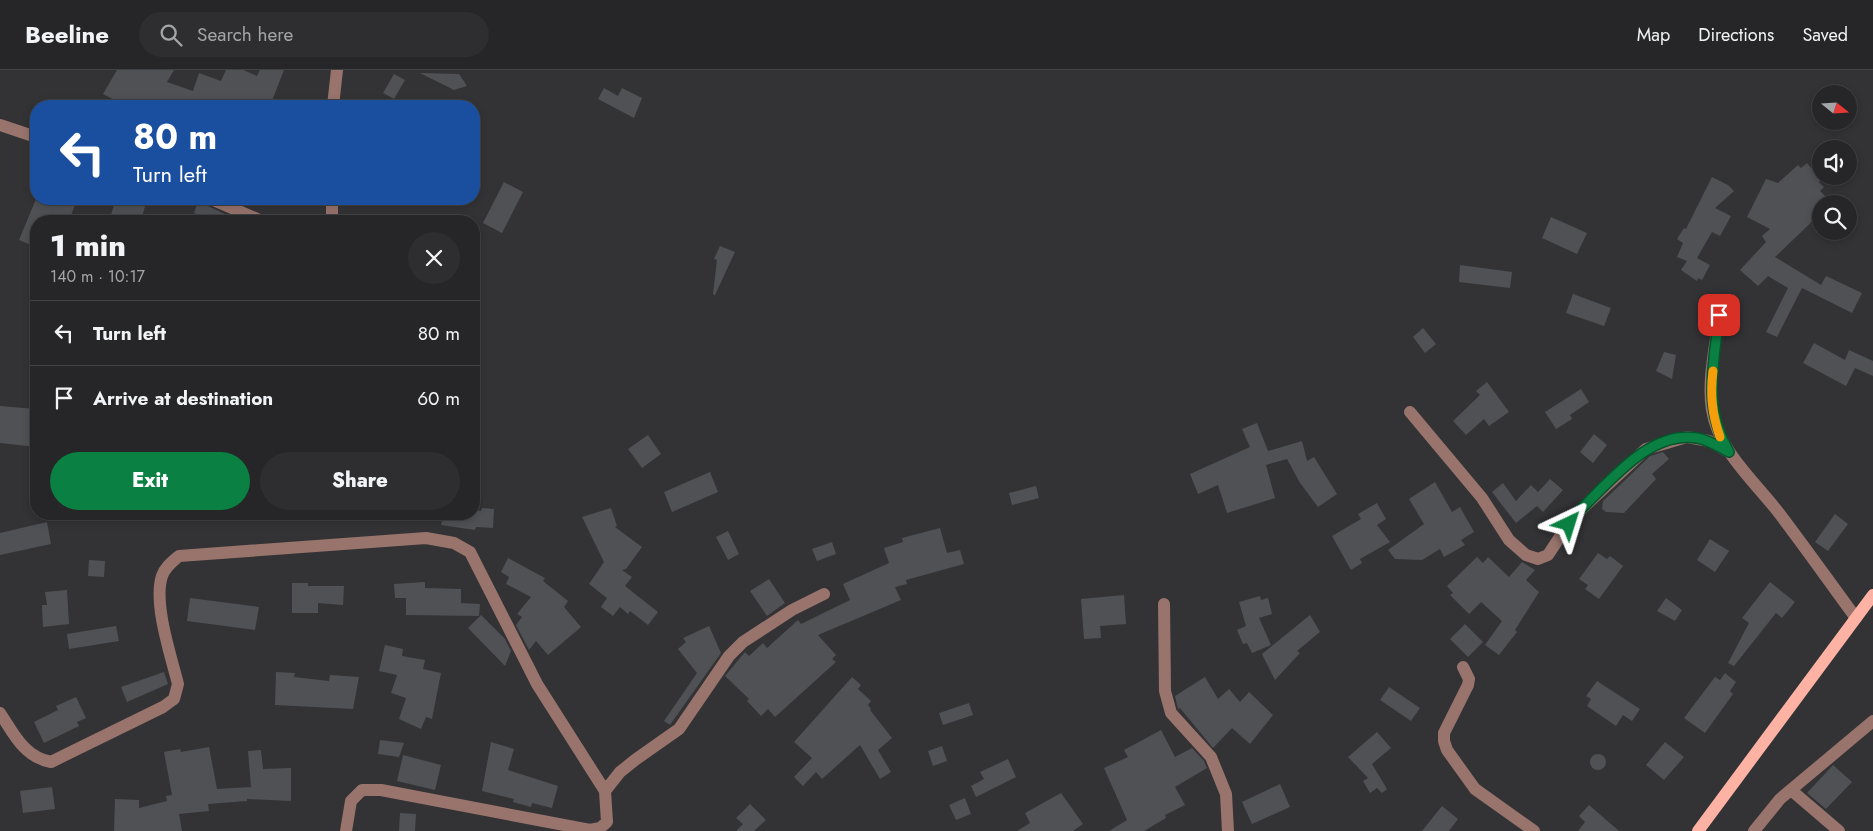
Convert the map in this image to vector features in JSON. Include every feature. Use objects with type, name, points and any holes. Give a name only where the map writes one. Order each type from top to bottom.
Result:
[{"type":"main road","points":[[1698,831],[1873,595]]},
{"type":"street","points":[[334,100],[337,70]]},
{"type":"street","points":[[0,125],[30,135]]},
{"type":"street","points":[[225,205],[248,215]]},
{"type":"street","points":[[1719,315],[1710,393],[1712,411],[1719,436],[1729,452],[1780,515],[1856,618]]},
{"type":"street","points":[[1410,412],[1482,498],[1509,540],[1526,555],[1538,559],[1548,555],[1578,512],[1646,449],[1687,437],[1708,441],[1729,452]]},
{"type":"street","points":[[0,713],[22,746],[36,758],[51,762],[163,707],[174,698],[178,684],[158,594],[162,574],[167,565],[180,556],[426,538],[454,543],[470,552],[537,684],[605,791],[607,822],[600,828],[590,830],[381,790],[362,790],[351,801],[346,831]]},
{"type":"street","points":[[605,791],[620,772],[679,729],[728,656],[743,642],[792,610],[824,594]]},
{"type":"street","points":[[1164,604],[1165,692],[1171,713],[1211,758],[1226,794],[1228,831]]},
{"type":"street","points":[[1463,667],[1469,679],[1468,685],[1444,733],[1447,750],[1475,788],[1534,831]]},
{"type":"street","points":[[1754,831],[1780,800],[1873,721]]},
{"type":"street","points":[[1791,790],[1839,831]]},
{"type":"building","points":[[117,70],[174,70],[167,82],[193,91],[199,73],[221,81],[226,70],[243,70],[257,76],[260,70],[284,70],[272,100],[114,100],[103,94]]},
{"type":"building","points":[[420,73],[459,74],[467,86],[454,90]]},
{"type":"building","points":[[394,74],[405,80],[394,99],[383,93]]},
{"type":"building","points":[[604,88],[618,96],[622,88],[642,98],[634,118],[598,99]]},
{"type":"building","points":[[1807,163],[1812,169],[1812,185],[1822,185],[1824,187],[1820,191],[1824,195],[1812,195],[1812,222],[1775,257],[1821,285],[1826,276],[1862,293],[1852,313],[1802,288],[1777,337],[1766,332],[1788,288],[1768,276],[1758,286],[1740,270],[1766,242],[1762,236],[1770,229],[1747,217],[1766,179],[1778,183],[1798,165],[1801,168]]},
{"type":"building","points":[[1712,177],[1728,185],[1734,191],[1715,208],[1731,216],[1720,236],[1712,232],[1697,258],[1710,265],[1702,280],[1698,278],[1697,281],[1681,270],[1687,261],[1677,257],[1683,243],[1677,239],[1684,228],[1686,229]]},
{"type":"building","points":[[504,182],[523,192],[502,233],[483,223]]},
{"type":"building","points":[[34,205],[75,205],[71,215],[30,215],[30,245],[19,240]]},
{"type":"building","points":[[114,205],[145,205],[143,215],[111,215]]},
{"type":"building","points":[[197,205],[207,205],[227,215],[200,215],[194,213]]},
{"type":"building","points":[[1551,217],[1587,233],[1577,254],[1542,238]]},
{"type":"building","points":[[720,246],[735,252],[715,295],[713,294],[717,260],[714,259]]},
{"type":"building","points":[[1460,265],[1512,272],[1510,288],[1459,282]]},
{"type":"building","points":[[1573,294],[1611,308],[1604,326],[1566,313]]},
{"type":"building","points":[[1423,328],[1436,344],[1425,353],[1413,337]]},
{"type":"building","points":[[1814,343],[1845,360],[1849,350],[1873,361],[1873,376],[1855,368],[1846,386],[1803,363]]},
{"type":"building","points":[[1664,352],[1676,355],[1672,379],[1656,371]]},
{"type":"building","points":[[1487,382],[1509,412],[1489,426],[1484,419],[1466,435],[1453,421],[1480,395],[1476,391]]},
{"type":"building","points":[[1581,389],[1589,402],[1570,415],[1572,419],[1556,429],[1545,412]]},
{"type":"building","points":[[0,406],[30,408],[30,446],[0,443]]},
{"type":"building","points":[[1257,423],[1268,451],[1302,441],[1307,461],[1314,457],[1337,494],[1318,507],[1300,483],[1287,459],[1266,465],[1275,498],[1227,513],[1218,485],[1198,494],[1190,474],[1250,447],[1242,429]]},
{"type":"building","points":[[1594,434],[1607,445],[1593,463],[1580,452]]},
{"type":"building","points":[[648,435],[661,454],[642,468],[628,449]]},
{"type":"building","points":[[1663,452],[1669,459],[1652,474],[1656,479],[1624,513],[1606,512],[1602,509],[1603,501],[1650,456]]},
{"type":"building","points":[[710,472],[718,492],[672,512],[664,492]]},
{"type":"building","points":[[1550,479],[1563,490],[1543,512],[1537,506],[1516,523],[1492,492],[1503,483],[1516,501],[1531,485],[1538,492]]},
{"type":"building","points":[[1435,482],[1452,512],[1460,507],[1474,532],[1461,540],[1465,545],[1444,557],[1440,549],[1422,560],[1395,559],[1388,550],[1424,524],[1409,499]]},
{"type":"building","points":[[1036,486],[1039,498],[1012,505],[1009,493]]},
{"type":"building","points":[[1377,503],[1386,519],[1377,525],[1390,542],[1360,559],[1362,563],[1351,570],[1332,536],[1361,519],[1358,514]]},
{"type":"building","points":[[482,508],[494,509],[493,528],[476,527],[475,530],[441,525],[442,520],[480,520]]},
{"type":"building","points":[[611,508],[617,526],[615,527],[642,547],[626,569],[622,570],[632,577],[625,586],[658,612],[648,625],[630,611],[628,614],[620,607],[613,616],[601,607],[607,598],[589,584],[604,562],[582,517]]},
{"type":"building","points":[[1835,514],[1848,524],[1828,551],[1815,542]]},
{"type":"building","points":[[47,522],[51,544],[0,555],[0,533]]},
{"type":"building","points":[[940,528],[947,553],[960,550],[964,564],[906,580],[907,584],[895,587],[901,600],[818,635],[836,655],[832,659],[836,662],[775,717],[768,709],[761,716],[747,701],[749,699],[725,676],[745,652],[749,656],[763,643],[767,648],[798,620],[801,624],[850,600],[843,584],[889,563],[884,548],[903,542],[902,538]]},
{"type":"building","points":[[728,531],[739,554],[728,560],[716,537]]},
{"type":"building","points":[[1710,539],[1729,551],[1715,572],[1697,560]]},
{"type":"building","points":[[832,542],[836,554],[817,561],[812,549]]},
{"type":"building","points":[[1598,553],[1607,559],[1610,556],[1623,566],[1599,599],[1585,589],[1588,585],[1579,579]]},
{"type":"building","points":[[1477,557],[1483,563],[1488,557],[1509,577],[1522,562],[1535,570],[1526,580],[1539,592],[1515,630],[1517,632],[1499,655],[1485,645],[1502,621],[1481,602],[1469,614],[1450,595],[1453,593],[1447,586]]},
{"type":"building","points":[[508,558],[545,578],[543,581],[568,601],[564,607],[581,627],[548,655],[536,641],[529,650],[516,625],[522,617],[517,614],[531,597],[506,584],[509,577],[501,572]]},
{"type":"building","points":[[89,560],[105,561],[104,577],[88,576]]},
{"type":"building","points":[[769,579],[785,603],[767,616],[750,591]]},
{"type":"building","points":[[425,582],[425,588],[461,589],[461,603],[480,604],[479,616],[406,615],[406,598],[395,598],[394,584]]},
{"type":"building","points":[[1770,582],[1795,602],[1782,618],[1776,613],[1734,666],[1728,663],[1749,623],[1742,618]]},
{"type":"building","points":[[292,583],[308,583],[308,586],[344,586],[343,605],[318,603],[318,613],[292,613]]},
{"type":"building","points":[[67,590],[69,624],[43,627],[42,605],[47,605],[45,592]]},
{"type":"building","points":[[1124,595],[1126,624],[1100,626],[1101,638],[1084,639],[1081,599]]},
{"type":"building","points":[[1260,596],[1261,600],[1268,598],[1272,614],[1259,618],[1271,645],[1252,653],[1247,643],[1243,644],[1237,630],[1246,626],[1239,602]]},
{"type":"building","points":[[190,598],[259,607],[255,630],[187,621]]},
{"type":"building","points":[[1666,598],[1682,610],[1675,621],[1657,611]]},
{"type":"building","points":[[481,615],[505,639],[511,651],[505,666],[468,628]]},
{"type":"building","points":[[1310,615],[1320,632],[1297,651],[1300,653],[1275,680],[1262,654]]},
{"type":"building","points":[[1465,624],[1483,642],[1468,657],[1450,639]]},
{"type":"building","points":[[116,626],[119,641],[69,649],[67,634]]},
{"type":"building","points":[[709,626],[721,653],[670,725],[664,721],[697,673],[678,649],[686,642],[683,638]]},
{"type":"building","points":[[385,645],[403,649],[402,656],[425,660],[423,669],[441,673],[432,719],[426,717],[421,729],[399,719],[406,698],[391,693],[397,675],[379,671]]},
{"type":"building","points":[[164,672],[168,684],[127,702],[121,687]]},
{"type":"building","points":[[276,672],[295,673],[294,677],[329,681],[330,675],[359,677],[353,709],[275,705]]},
{"type":"building","points":[[1725,673],[1736,682],[1730,691],[1733,694],[1705,733],[1684,718],[1715,677],[1720,680]]},
{"type":"building","points":[[852,677],[861,685],[858,689],[871,701],[868,705],[870,710],[892,738],[878,750],[891,772],[880,779],[860,745],[822,779],[816,772],[803,786],[794,777],[812,758],[794,742]]},
{"type":"building","points":[[1205,677],[1218,699],[1229,689],[1240,702],[1249,692],[1273,715],[1250,744],[1232,728],[1213,748],[1180,708],[1178,709],[1175,696]]},
{"type":"building","points":[[1597,681],[1640,709],[1632,721],[1623,715],[1616,726],[1587,706],[1591,699],[1586,696]]},
{"type":"building","points":[[1389,687],[1420,708],[1411,721],[1380,700]]},
{"type":"building","points":[[76,697],[86,718],[77,722],[79,726],[44,743],[34,722],[58,710],[56,706]]},
{"type":"building","points":[[969,703],[973,715],[943,725],[939,713]]},
{"type":"building","points":[[1161,730],[1175,757],[1192,748],[1204,761],[1207,768],[1175,787],[1185,805],[1165,815],[1166,818],[1144,831],[1109,831],[1127,820],[1104,768],[1128,757],[1124,750]]},
{"type":"building","points":[[1377,732],[1391,748],[1372,764],[1387,789],[1382,793],[1377,788],[1370,793],[1363,781],[1368,778],[1348,757]]},
{"type":"building","points":[[380,740],[404,743],[399,757],[378,754]]},
{"type":"building","points":[[491,742],[514,749],[508,770],[558,786],[552,808],[532,803],[531,807],[513,802],[514,799],[482,791]]},
{"type":"building","points":[[1665,742],[1684,757],[1664,780],[1646,765]]},
{"type":"building","points":[[942,746],[947,761],[933,766],[928,751]]},
{"type":"building","points":[[209,747],[217,789],[251,787],[248,751],[261,750],[263,769],[291,768],[291,801],[247,799],[247,801],[208,804],[209,811],[179,814],[182,831],[114,831],[115,799],[139,800],[139,808],[167,801],[166,796],[172,795],[164,752],[180,749],[181,752]]},
{"type":"building","points":[[1595,754],[1601,754],[1606,759],[1604,768],[1595,770],[1590,765],[1590,759]]},
{"type":"building","points":[[403,755],[441,765],[435,790],[397,781]]},
{"type":"building","points":[[1008,759],[1016,777],[976,797],[971,786],[984,779],[980,772]]},
{"type":"building","points":[[1833,765],[1852,782],[1826,809],[1807,793]]},
{"type":"building","points":[[1280,784],[1290,807],[1252,824],[1242,802]]},
{"type":"building","points":[[52,787],[55,809],[23,813],[20,791]]},
{"type":"building","points":[[1061,793],[1083,824],[1073,831],[1017,831],[1030,823],[1025,813]]},
{"type":"building","points":[[965,798],[971,814],[956,820],[949,805]]},
{"type":"building","points":[[750,804],[766,820],[754,831],[736,831],[743,824],[736,818]]},
{"type":"building","points":[[1589,805],[1619,831],[1578,831],[1585,822],[1579,816]]},
{"type":"building","points":[[1442,806],[1458,819],[1449,831],[1422,831]]},
{"type":"building","points":[[400,813],[416,814],[415,831],[399,831]]},
{"type":"slow traffic","points":[[1713,371],[1710,393],[1712,411],[1720,437]]},
{"type":"route","points":[[1569,524],[1573,517],[1640,453],[1652,446],[1687,437],[1708,441],[1729,452],[1719,436],[1712,411],[1710,393],[1719,315]]}]
